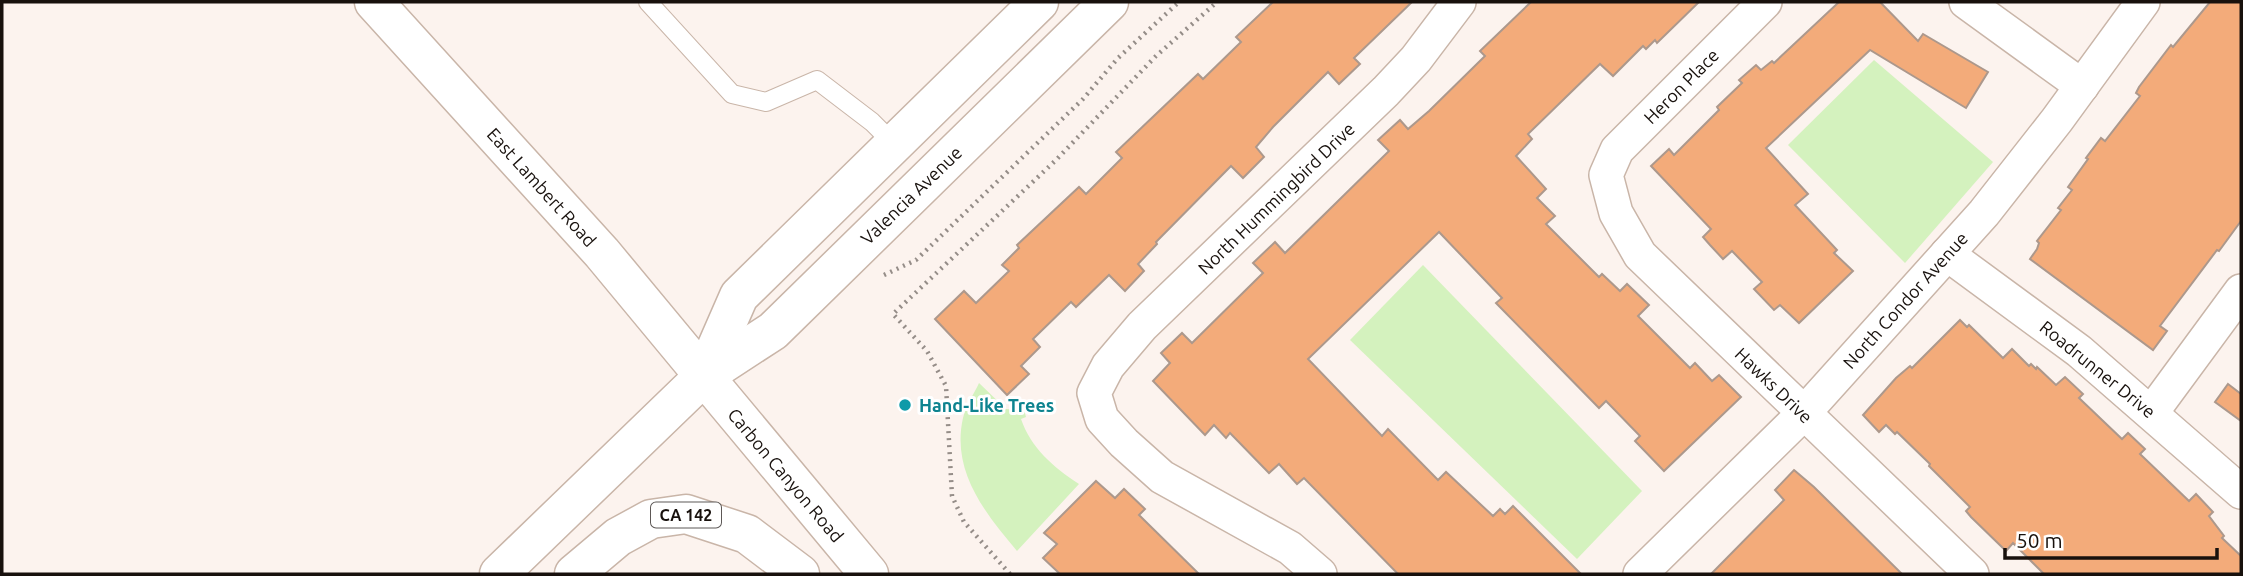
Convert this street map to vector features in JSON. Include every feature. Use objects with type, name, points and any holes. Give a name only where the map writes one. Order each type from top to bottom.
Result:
[{"type":"main road","name":"East Lambert Road","points":[[374,2],[602,253],[704,376]]},
{"type":"main road","name":"Valencia Avenue","points":[[704,376],[739,296],[1039,2]]},
{"type":"main road","name":"Valencia Avenue","points":[[499,574],[704,376],[773,331],[1108,2]]},
{"type":"main road","name":"Carbon Canyon Road","points":[[704,376],[869,574]]},
{"type":"main road","name":"CA 142","points":[[574,574],[618,537],[651,519],[686,514],[747,534],[800,574]]},
{"type":"street","name":"North Hummingbird Drive","points":[[1320,574],[1290,548],[1161,477],[1102,419],[1094,393],[1108,366],[1142,326],[1386,91],[1430,41],[1459,2]]},
{"type":"street","name":"Heron Place","points":[[1606,175],[1617,150],[1765,2]]},
{"type":"street","points":[[1966,2],[2082,86]]},
{"type":"street","name":"North Condor Avenue","points":[[1640,574],[1803,414],[1984,213],[2143,2]]},
{"type":"street","name":"Hawks Drive","points":[[1606,175],[1616,213],[1640,255],[1972,574]]},
{"type":"street","name":"Roadrunner Drive","points":[[1947,254],[2079,351],[2241,492]]},
{"type":"street","points":[[2152,412],[2241,292]]},
{"type":"lane","points":[[649,2],[732,94],[766,102],[817,80],[872,122],[893,143]]},
{"type":"path","points":[[884,275],[916,260],[1083,99],[1118,58],[1179,2]]},
{"type":"path","points":[[1010,574],[964,522],[952,496],[946,386],[927,351],[893,314],[1056,160],[1156,56],[1217,2]]},
{"type":"green space","points":[[1874,60],[1993,162],[1905,263],[1788,145]]},
{"type":"green space","points":[[1423,265],[1642,491],[1577,559],[1350,340]]},
{"type":"green space","points":[[979,383],[1006,409],[1024,410],[1026,417],[1021,419],[1037,448],[1060,471],[1079,484],[1017,551],[983,506],[966,473],[962,456],[963,418]]},
{"type":"building","points":[[1273,2],[1412,2],[1354,58],[1360,64],[1339,84],[1328,72],[1273,127],[1256,147],[1264,157],[1243,178],[1231,166],[1156,242],[1138,264],[1144,271],[1125,291],[1109,275],[1076,307],[1071,302],[1033,339],[1040,347],[1021,366],[1029,374],[1007,395],[935,319],[964,291],[976,303],[1009,271],[1002,265],[1019,248],[1017,245],[1079,187],[1086,194],[1122,158],[1116,152],[1198,74],[1203,79],[1241,42],[1236,37]]},
{"type":"building","points":[[1531,2],[1699,2],[1657,43],[1655,40],[1646,49],[1643,46],[1613,76],[1600,64],[1528,134],[1532,139],[1516,156],[1546,189],[1537,198],[1555,216],[1546,224],[1599,277],[1602,274],[1620,291],[1627,284],[1649,305],[1638,316],[1690,368],[1695,363],[1712,381],[1719,375],[1741,397],[1664,471],[1635,441],[1640,436],[1606,401],[1599,408],[1496,303],[1502,298],[1439,232],[1308,359],[1382,436],[1388,429],[1438,480],[1446,472],[1493,516],[1500,509],[1505,514],[1513,506],[1581,574],[1398,574],[1304,478],[1297,484],[1279,464],[1269,473],[1230,433],[1226,438],[1214,425],[1205,435],[1153,381],[1170,363],[1161,353],[1182,333],[1192,343],[1263,273],[1253,263],[1275,242],[1285,253],[1389,151],[1378,140],[1400,120],[1408,129],[1429,111],[1485,56],[1480,51]]},
{"type":"building","points":[[1839,2],[1880,2],[1918,41],[1923,34],[1988,72],[1966,108],[1870,50],[1766,148],[1808,194],[1795,205],[1837,250],[1834,253],[1853,271],[1799,323],[1780,305],[1774,310],[1754,289],[1762,282],[1732,251],[1723,259],[1703,237],[1711,229],[1651,166],[1669,149],[1674,155],[1719,110],[1717,107],[1742,83],[1739,80],[1756,65],[1761,70],[1772,61],[1774,63]]},
{"type":"building","points":[[2210,2],[2241,2],[2241,221],[2160,326],[2167,331],[2153,350],[2030,259],[2037,249],[2037,241],[2061,210],[2058,208],[2072,190],[2068,187],[2088,159],[2086,158],[2101,138],[2105,141],[2140,96],[2136,93],[2139,87],[2171,45],[2173,47]]},
{"type":"building","points":[[1960,320],[1967,327],[1969,325],[2003,358],[2012,349],[2029,366],[2031,364],[2036,369],[2037,367],[2056,385],[2065,377],[2083,394],[2079,398],[2122,439],[2128,433],[2145,449],[2140,454],[2189,501],[2196,494],[2213,512],[2209,516],[2224,536],[2222,538],[2241,556],[2241,574],[2044,574],[2013,543],[2006,551],[1966,511],[1970,507],[1897,432],[1895,434],[1886,425],[1879,432],[1863,415],[1896,378],[1910,366],[1912,368]]},
{"type":"building","points":[[2228,384],[2241,394],[2241,421],[2215,402]]},
{"type":"building","points":[[1794,470],[1902,574],[1711,574],[1784,500],[1775,490]]},
{"type":"building","points":[[1096,481],[1115,498],[1124,489],[1145,509],[1139,515],[1199,574],[1060,574],[1043,558],[1057,544],[1044,533]]},
{"type":"place","name":"Hand-Like Trees","points":[[905,405]]}]
